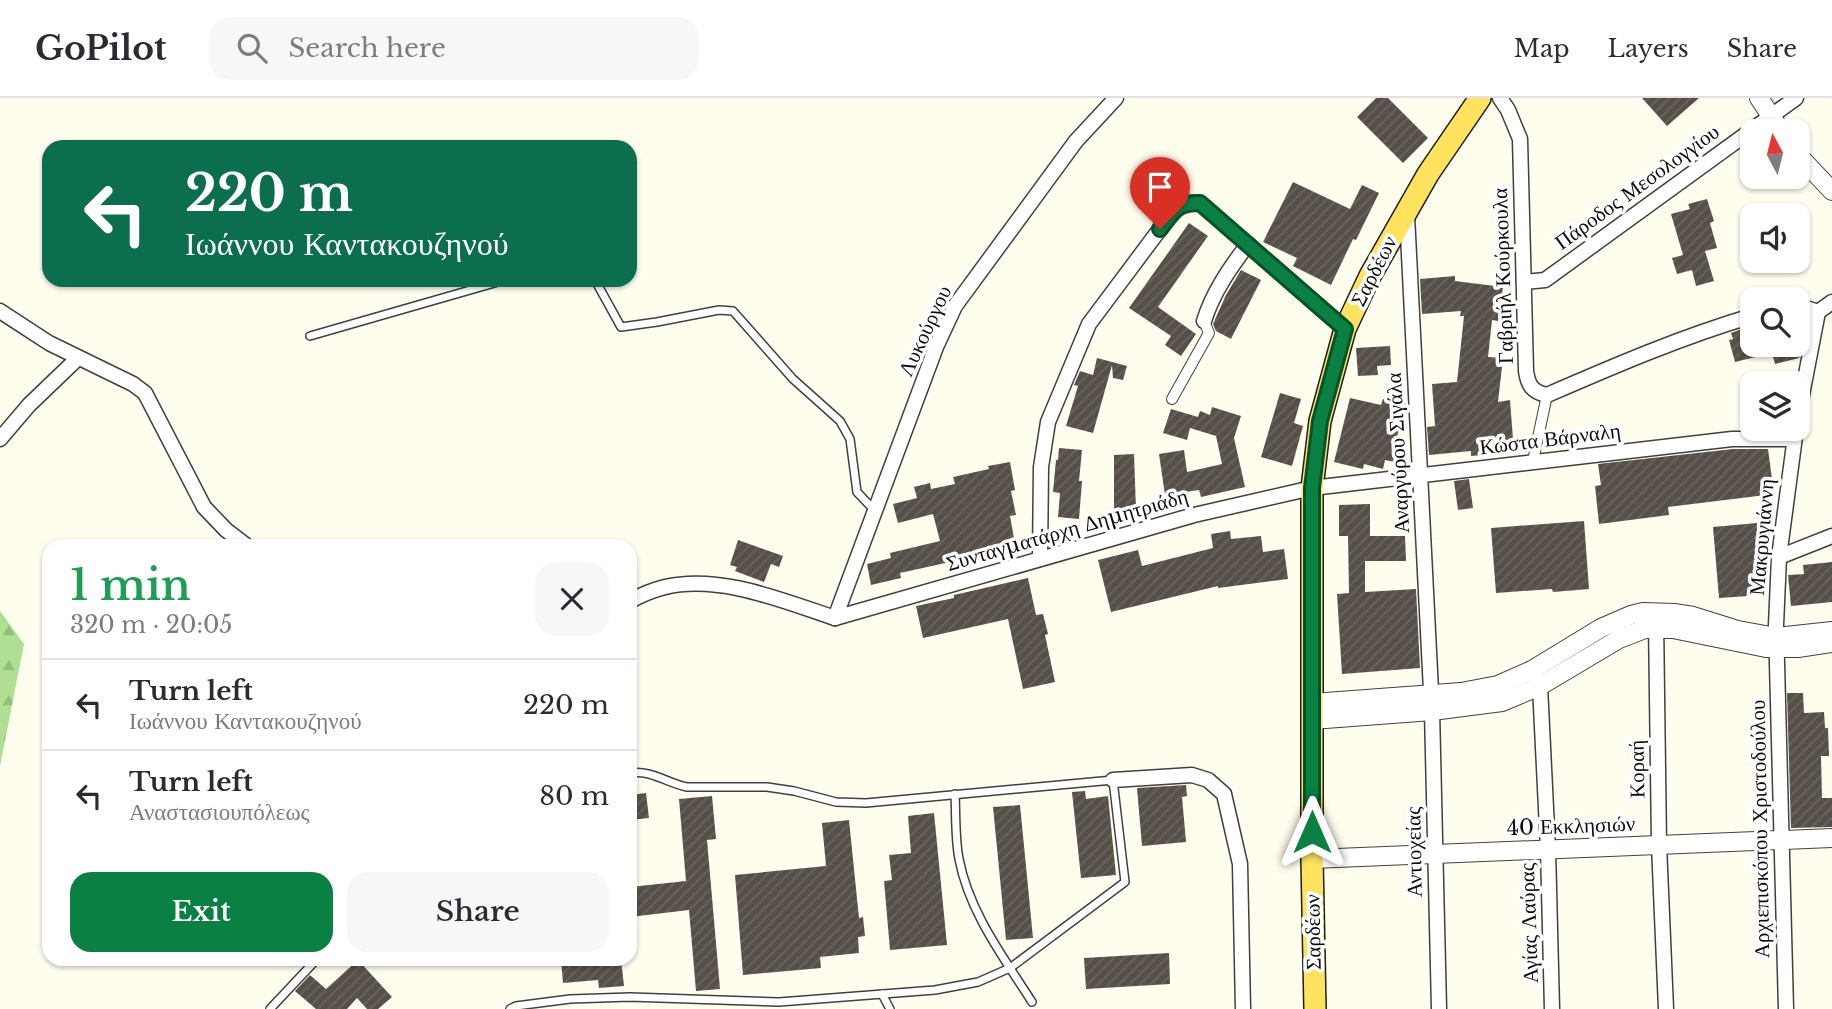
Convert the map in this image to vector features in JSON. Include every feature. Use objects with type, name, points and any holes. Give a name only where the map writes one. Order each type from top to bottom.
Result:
[{"type":"main road","name":"Σαρδέων","points":[[1315,1009],[1312,859],[1312,488],[1320,421],[1345,329],[1370,276],[1428,174],[1480,98]]},
{"type":"street","name":"Λυκούργου","points":[[835,618],[936,347],[955,306],[1076,141],[1116,98]]},
{"type":"street","name":"Γαβριήλ Κούρκουλα","points":[[1500,98],[1520,139],[1526,371],[1532,390],[1547,395]]},
{"type":"street","points":[[1759,98],[1773,119]]},
{"type":"street","name":"Πάροδος Μεσολογγίου","points":[[1524,282],[1545,280],[1796,98]]},
{"type":"street","points":[[1810,168],[1832,191]]},
{"type":"street","points":[[1040,559],[1041,467],[1048,422],[1089,324],[1175,209],[1187,203],[1200,203],[1345,329]]},
{"type":"street","name":"Αναργύρου Σιγάλα","points":[[1406,210],[1432,702]]},
{"type":"street","points":[[1172,399],[1209,333],[1205,321],[1214,297],[1248,244]]},
{"type":"street","points":[[1807,371],[1818,312],[1832,302]]},
{"type":"street","points":[[1810,309],[1818,312]]},
{"type":"street","points":[[0,311],[49,343],[133,384],[145,393],[204,507],[238,539]]},
{"type":"street","points":[[1533,461],[1547,395],[1621,363],[1740,320]]},
{"type":"street","points":[[0,439],[29,405],[78,358]]},
{"type":"street","name":"Κώστα Βάρναλη","points":[[1312,488],[1740,438]]},
{"type":"street","name":"Μακρυγιάννη","points":[[1776,643],[1779,557],[1794,441]]},
{"type":"street","name":"Συνταγματάρχη Δημητριάδη","points":[[835,618],[1194,515],[1312,488]]},
{"type":"street","points":[[1779,557],[1832,536]]},
{"type":"street","points":[[637,598],[676,585],[730,586],[835,618]]},
{"type":"street","points":[[1312,712],[1432,702],[1502,702],[1520,696],[1536,678],[1656,620],[1673,629],[1747,645],[1776,643],[1832,631]]},
{"type":"street","name":"Κοραή","points":[[1656,620],[1659,845],[1666,1009]]},
{"type":"street","points":[[1776,643],[1810,647],[1832,643]]},
{"type":"street","name":"Αρχιεπισκόπου Χριστοδούλου","points":[[1776,643],[1786,1009]]},
{"type":"street","name":"Αγίας Λαύρας","points":[[1536,678],[1548,849],[1552,1009]]},
{"type":"street","name":"Αντιοχείας","points":[[1432,702],[1439,1009]]},
{"type":"street","points":[[1113,780],[1192,775],[1208,780],[1224,794],[1240,864],[1243,1009]]},
{"type":"street","name":"40 Εκκλησιών","points":[[1312,859],[1832,838]]},
{"type":"lane","points":[[310,336],[481,287]]},
{"type":"lane","points":[[599,287],[621,327],[719,310],[733,311],[793,379],[840,421],[850,439],[857,492],[875,510]]},
{"type":"lane","points":[[510,1009],[570,999],[630,997],[779,1002],[935,990],[978,982],[1010,968],[1125,882],[1113,780],[866,803],[836,802],[794,791],[767,788],[687,788],[649,774],[637,773]]},
{"type":"lane","points":[[955,794],[958,857],[968,890],[986,928],[1032,1002]]},
{"type":"lane","points":[[270,1009],[310,966]]},
{"type":"lane","points":[[882,994],[890,1009]]},
{"type":"green space","points":[[0,611],[24,644],[0,766]]},
{"type":"building","points":[[1376,98],[1388,98],[1428,138],[1403,163],[1357,117]]},
{"type":"building","points":[[1642,98],[1699,98],[1667,126]]},
{"type":"building","points":[[1293,182],[1350,209],[1362,185],[1379,193],[1331,285],[1293,266],[1297,258],[1263,242]]},
{"type":"building","points":[[1707,199],[1714,221],[1710,223],[1717,248],[1705,251],[1714,281],[1696,286],[1692,270],[1677,274],[1672,258],[1683,255],[1671,214],[1690,209],[1688,204]]},
{"type":"building","points":[[1189,223],[1208,236],[1158,307],[1196,334],[1181,356],[1165,345],[1171,336],[1129,308]]},
{"type":"building","points":[[1241,270],[1261,280],[1231,339],[1216,331],[1213,324]]},
{"type":"building","points":[[1455,276],[1455,281],[1503,287],[1498,321],[1492,320],[1488,357],[1503,358],[1498,402],[1510,400],[1514,452],[1471,456],[1471,451],[1429,455],[1427,427],[1435,426],[1432,384],[1457,382],[1464,316],[1460,316],[1461,311],[1422,314],[1420,279]]},
{"type":"building","points":[[1740,330],[1740,357],[1756,357],[1735,362],[1729,340],[1733,339],[1731,333]]},
{"type":"building","points":[[1390,346],[1391,365],[1377,366],[1378,375],[1358,376],[1356,348]]},
{"type":"building","points":[[1773,357],[1799,357],[1799,358],[1775,364]]},
{"type":"building","points":[[1097,358],[1127,366],[1123,380],[1113,378],[1112,365],[1093,433],[1066,426],[1078,386],[1074,385],[1080,371],[1093,375]]},
{"type":"building","points":[[1280,393],[1301,399],[1294,423],[1303,426],[1292,466],[1261,457]]},
{"type":"building","points":[[1350,398],[1381,405],[1383,399],[1406,404],[1397,437],[1405,439],[1399,463],[1385,460],[1383,469],[1364,464],[1363,469],[1334,462]]},
{"type":"building","points":[[1212,407],[1241,416],[1234,438],[1245,487],[1201,497],[1199,490],[1165,495],[1159,454],[1184,450],[1187,472],[1222,464],[1216,436],[1190,428],[1187,440],[1163,433],[1171,409],[1198,417],[1200,411],[1210,415]]},
{"type":"building","points":[[1059,448],[1082,450],[1079,519],[1058,517],[1060,493],[1053,492]]},
{"type":"building","points":[[1733,449],[1768,449],[1774,494],[1668,507],[1669,515],[1599,524],[1595,486],[1601,485],[1598,464]]},
{"type":"building","points":[[1134,454],[1136,510],[1114,511],[1114,455]]},
{"type":"building","points":[[1010,462],[1015,490],[1011,491],[1016,515],[1010,516],[1015,544],[949,557],[950,562],[900,573],[901,578],[871,585],[867,564],[891,558],[890,553],[940,541],[933,514],[898,523],[893,504],[917,498],[914,487],[930,483],[931,489],[955,484],[953,477]]},
{"type":"building","points":[[1469,479],[1473,508],[1458,510],[1454,481]]},
{"type":"building","points":[[1370,504],[1370,536],[1405,536],[1406,561],[1365,561],[1365,592],[1416,589],[1420,668],[1342,674],[1337,594],[1349,593],[1348,536],[1339,536],[1339,505]]},
{"type":"building","points":[[1584,521],[1589,589],[1496,593],[1491,528]]},
{"type":"building","points":[[1757,523],[1763,595],[1719,598],[1713,527]]},
{"type":"building","points":[[1230,531],[1231,539],[1261,536],[1263,552],[1284,549],[1288,579],[1218,586],[1111,612],[1098,560],[1138,550],[1142,566],[1213,548],[1211,534]]},
{"type":"building","points":[[738,540],[783,556],[779,567],[771,564],[764,582],[735,571],[737,567],[730,565]]},
{"type":"building","points":[[1832,562],[1832,602],[1791,606],[1788,575],[1804,574],[1803,565]]},
{"type":"building","points":[[1028,578],[1036,615],[1043,614],[1055,682],[1023,689],[1008,619],[923,638],[916,606]]},
{"type":"building","points":[[1787,693],[1803,693],[1804,713],[1824,712],[1825,728],[1828,728],[1829,756],[1821,756],[1822,798],[1832,798],[1832,827],[1791,828]]},
{"type":"building","points":[[1186,785],[1187,796],[1182,797],[1186,842],[1142,846],[1137,788]]},
{"type":"building","points":[[1085,791],[1086,799],[1108,796],[1116,875],[1081,878],[1072,792]]},
{"type":"building","points":[[646,793],[649,818],[637,819],[637,794]]},
{"type":"building","points":[[712,796],[716,839],[707,840],[720,989],[696,991],[689,910],[637,916],[637,886],[686,881],[679,799]]},
{"type":"building","points":[[1020,805],[1033,938],[1006,940],[993,807]]},
{"type":"building","points":[[934,813],[947,945],[890,950],[884,881],[892,880],[889,855],[911,853],[908,816]]},
{"type":"building","points":[[849,820],[859,918],[863,917],[865,936],[858,937],[859,953],[820,957],[821,968],[743,975],[735,875],[826,866],[822,823]]},
{"type":"building","points":[[1169,953],[1170,984],[1086,989],[1084,958]]},
{"type":"building","points":[[351,966],[364,966],[392,997],[378,1009],[367,1009],[357,998],[347,1009],[316,1009],[295,991],[310,975],[326,989]]},
{"type":"building","points":[[562,966],[622,966],[624,986],[599,988],[598,980],[563,983]]},
{"type":"route","points":[[1160,229],[1175,209],[1187,203],[1200,203],[1345,329],[1320,421],[1312,488],[1312,832]]}]
